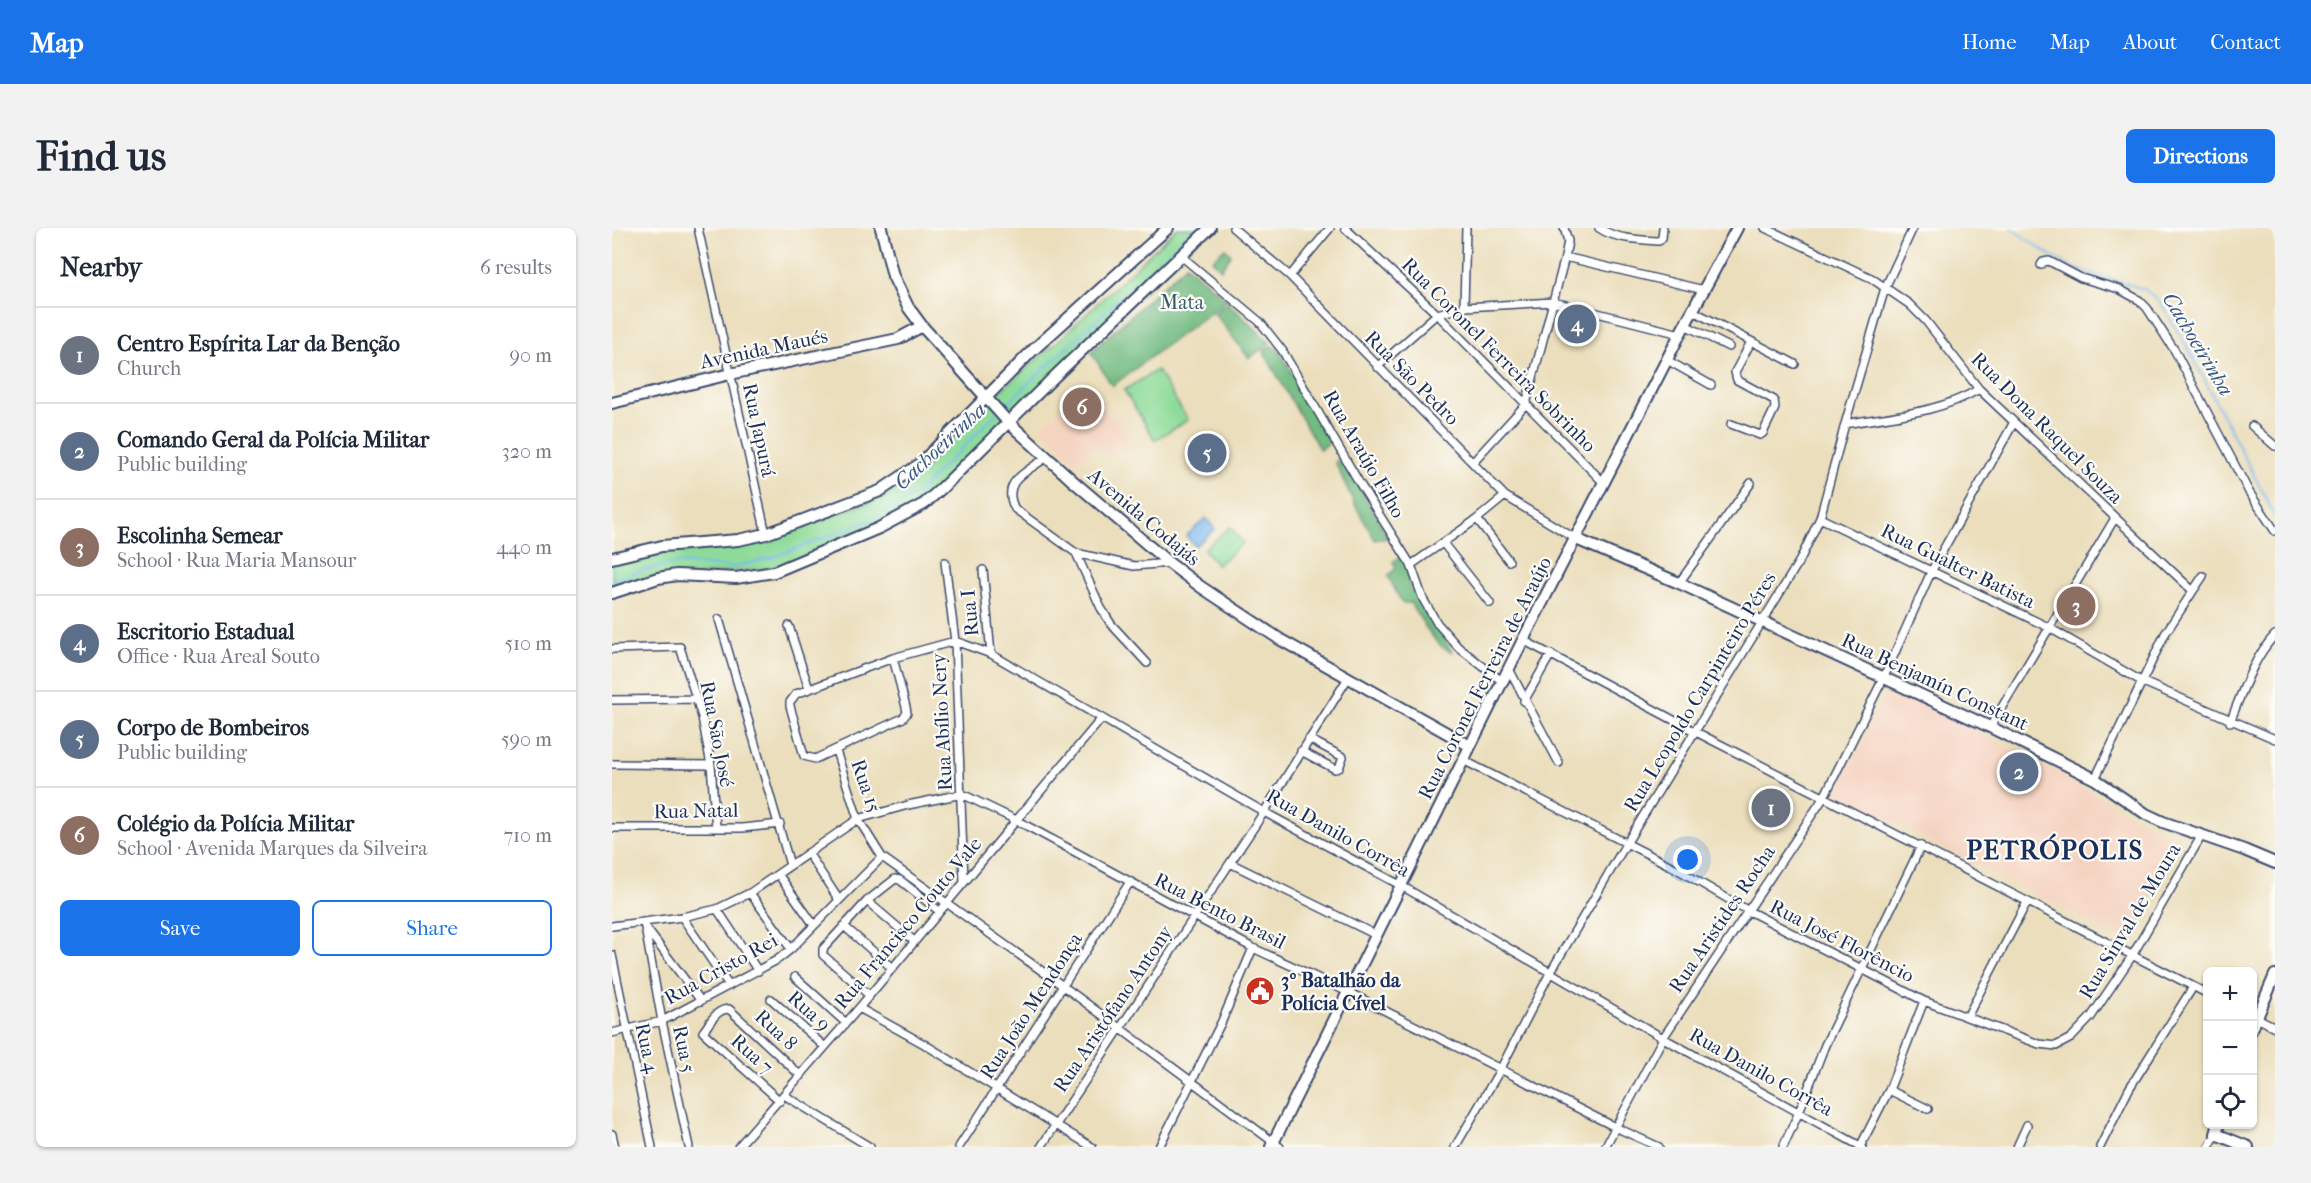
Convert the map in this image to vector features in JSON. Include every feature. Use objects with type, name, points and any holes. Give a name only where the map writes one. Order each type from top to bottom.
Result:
[{"type":"street","name":"Rua Japurá","points":[[698,228],[766,534]]},
{"type":"street","name":"Avenida Codajás","points":[[881,228],[893,276],[908,307],[922,326],[1006,420],[1047,457],[1168,563],[1281,640],[1470,746]]},
{"type":"street","points":[[612,558],[662,546],[738,540],[766,534],[880,491],[920,464],[988,399],[1032,351],[1168,228]]},
{"type":"street","points":[[612,593],[658,578],[677,575],[736,578],[774,572],[845,544],[924,504],[1006,420],[1210,228]]},
{"type":"street","name":"Rua São Pedro","points":[[1233,228],[1290,276],[1505,496],[1576,538]]},
{"type":"street","points":[[1290,276],[1330,228]]},
{"type":"street","name":"Rua Coronel Ferreira Sobrinho","points":[[1345,228],[1437,314],[1603,482]]},
{"type":"street","points":[[1464,307],[1466,228]]},
{"type":"street","points":[[1473,462],[1526,404],[1565,257],[1568,241],[1564,228]]},
{"type":"street","points":[[1599,228],[1604,232],[1631,239],[1659,241],[1662,238],[1663,228]]},
{"type":"street","name":"Rua Coronel Ferreira de Araújo","points":[[1275,1145],[1347,992],[1523,640],[1682,329],[1737,228]]},
{"type":"street","name":"Rua Leopoldo Carpinteiro Péres","points":[[1455,1147],[1500,1070],[1550,973],[1800,560],[1821,518],[1845,424],[1885,288],[1913,228]]},
{"type":"street","name":"Rua Dona Raquel Souza","points":[[1768,229],[1871,278],[1909,304],[1926,321],[1979,389],[2193,591]]},
{"type":"street","name":"Rua Araújo Filho","points":[[1180,255],[1260,322],[1282,350],[1360,484],[1411,564],[1423,599],[1437,623],[1458,646],[1503,682]]},
{"type":"street","points":[[1565,257],[1704,290]]},
{"type":"street","points":[[2041,265],[2049,261],[2081,278],[2119,289],[2139,300],[2147,308],[2175,351],[2249,492],[2275,531]]},
{"type":"street","points":[[1377,367],[1437,314],[1464,307],[1554,302],[1682,329],[1729,347]]},
{"type":"street","points":[[1693,311],[1795,364]]},
{"type":"street","name":"Avenida Maués","points":[[612,403],[730,374],[898,339],[922,326]]},
{"type":"street","points":[[1731,424],[1760,435],[1775,408],[1774,400],[1737,380],[1735,376],[1750,342]]},
{"type":"street","points":[[1667,360],[1711,385]]},
{"type":"street","points":[[1845,424],[1935,408],[1960,401],[1979,389]]},
{"type":"street","name":"Rua Aristides Rocha","points":[[1605,1147],[1663,1038],[1824,797],[1884,677],[1932,570],[2014,422]]},
{"type":"street","points":[[2252,426],[2275,446]]},
{"type":"street","points":[[1047,457],[1017,479],[1009,489],[1009,498],[1015,509],[1076,553],[1134,566],[1168,563]]},
{"type":"street","points":[[1679,583],[1751,483]]},
{"type":"street","points":[[1411,564],[1477,519],[1505,496]]},
{"type":"street","name":"Rua Gualter Batista","points":[[1821,518],[2048,627],[2141,681],[2230,722],[2275,739]]},
{"type":"street","points":[[1990,727],[2115,518]]},
{"type":"street","points":[[1477,519],[1509,561]]},
{"type":"street","name":"Rua Benjamín Constant","points":[[1576,538],[1679,583],[1990,727],[2095,779],[2163,822],[2275,863]]},
{"type":"street","points":[[1443,543],[1490,603]]},
{"type":"street","points":[[1076,553],[1106,616],[1147,663]]},
{"type":"street","name":"Rua Abílio Nery","points":[[945,562],[955,641],[964,882]]},
{"type":"street","name":"Rua I","points":[[983,570],[991,654]]},
{"type":"street","points":[[2095,779],[2165,634],[2203,576]]},
{"type":"street","points":[[719,619],[790,865]]},
{"type":"street","points":[[789,626],[809,688]]},
{"type":"street","points":[[2230,722],[2246,682],[2275,635]]},
{"type":"street","points":[[1523,640],[1696,732],[2203,992]]},
{"type":"street","points":[[893,658],[907,713],[894,723],[836,751],[815,759],[804,756],[790,706],[796,694],[893,658],[955,641]]},
{"type":"street","name":"Rua Danilo Corrêa","points":[[955,641],[991,654],[1264,812],[1400,885],[1663,1038],[1861,1147]]},
{"type":"street","name":"Rua São José","points":[[612,649],[680,647],[696,699],[711,765],[716,828]]},
{"type":"street","points":[[1524,701],[1551,654]]},
{"type":"street","points":[[1509,669],[1559,763]]},
{"type":"street","name":"Rua Aristófano Antony","points":[[1041,1147],[1264,812],[1348,678]]},
{"type":"street","points":[[612,700],[696,699]]},
{"type":"street","name":"Rua Francisco Couto Vale","points":[[738,1147],[859,1008],[1102,718]]},
{"type":"street","points":[[1301,751],[1335,770],[1339,768],[1344,759],[1342,756],[1309,739]]},
{"type":"street","name":"Rua 15","points":[[836,751],[858,819],[882,857],[1064,986],[1275,1145]]},
{"type":"street","name":"Rua José Florêncio","points":[[1463,760],[1675,868],[1747,910],[1924,1001],[2039,1044],[2056,1046]]},
{"type":"street","points":[[612,764],[711,765]]},
{"type":"street","points":[[612,926],[645,925],[717,909],[750,893],[858,819],[908,805],[962,794]]},
{"type":"street","name":"Rua Bento Brasil","points":[[962,794],[1016,820],[1253,948],[1347,992],[1615,1128],[1659,1147]]},
{"type":"street","name":"Rua Natal","points":[[612,828],[742,828],[780,824]]},
{"type":"street","name":"Rua Sinval de Moura","points":[[2056,1046],[2071,1038],[2091,1017],[2132,956],[2202,835]]},
{"type":"street","points":[[1783,1147],[1825,1045],[1921,846]]},
{"type":"street","points":[[808,853],[839,900]]},
{"type":"street","name":"Rua Cristo Rei","points":[[612,1033],[662,1021],[758,971],[791,949],[882,857]]},
{"type":"street","points":[[1230,863],[1376,935]]},
{"type":"street","points":[[777,874],[814,925]]},
{"type":"street","points":[[869,995],[822,952],[867,901],[895,879],[900,880],[939,911]]},
{"type":"street","name":"Rua João Mendonça","points":[[959,1147],[1130,882]]},
{"type":"street","points":[[750,893],[791,949]]},
{"type":"street","points":[[867,901],[914,941]]},
{"type":"street","points":[[1967,1017],[2027,902]]},
{"type":"street","points":[[717,909],[758,971]]},
{"type":"street","points":[[682,917],[729,986]]},
{"type":"street","points":[[645,925],[701,1001]]},
{"type":"street","name":"Rua 5","points":[[645,925],[662,1021],[689,1147]]},
{"type":"street","points":[[844,926],[892,968]]},
{"type":"street","points":[[1159,1147],[1222,1021],[1253,948]]},
{"type":"street","name":"Rua 4","points":[[612,955],[652,1147]]},
{"type":"street","points":[[2257,1010],[2275,975]]},
{"type":"street","points":[[795,977],[846,1023]]},
{"type":"street","points":[[2100,1147],[2129,1089],[2193,987]]},
{"type":"street","name":"Rua 9","points":[[771,999],[825,1047]]},
{"type":"street","points":[[1861,1147],[1889,1090],[1924,1001]]},
{"type":"street","points":[[859,1008],[997,1088],[1092,1147]]},
{"type":"street","name":"Rua 7","points":[[729,1009],[719,1012],[703,1032],[782,1098],[870,1147]]},
{"type":"street","name":"Rua 8","points":[[729,1009],[801,1076]]},
{"type":"street","points":[[2257,1018],[2275,1027]]},
{"type":"street","points":[[1889,1090],[1928,1109]]},
{"type":"street","points":[[2017,1147],[2027,1125]]},
{"type":"street","points":[[2209,1147],[2218,1129],[2248,1147]]},
{"type":"street","points":[[612,1134],[615,1147]]},
{"type":"shaded area","points":[[1084,388],[1129,436],[1107,455],[1097,445],[1074,463],[1042,426]]},
{"type":"shaded area","points":[[1890,686],[2053,771],[2176,841],[2126,940],[1836,793]]},
{"type":"green space","points":[[1177,228],[1211,228],[924,501],[871,529],[774,568],[638,580],[612,587],[612,560],[640,552],[737,545],[768,539],[887,495],[930,460],[984,405],[1056,343]]},
{"type":"green space","points":[[1225,248],[1231,255],[1221,269],[1212,260]]},
{"type":"green space","name":"Mata","points":[[1186,265],[1227,300],[1112,386],[1091,352]]},
{"type":"green space","points":[[1228,303],[1270,343],[1249,358],[1214,313]]},
{"type":"green space","points":[[1271,346],[1278,349],[1332,440],[1320,450],[1263,351]]},
{"type":"green space","points":[[1157,370],[1188,420],[1155,440],[1124,390]]},
{"type":"green space","points":[[1341,458],[1389,538],[1375,540],[1354,503],[1335,462]]},
{"type":"green space","points":[[1230,527],[1243,543],[1217,565],[1204,549]]},
{"type":"green space","points":[[1401,556],[1407,563],[1410,590],[1416,592],[1452,652],[1440,645],[1411,603],[1402,603],[1388,576],[1396,568],[1393,562]]},
{"type":"water","points":[[1206,518],[1215,529],[1195,546],[1186,536]]},
{"type":"waterway","name":"Cachoeirinha","points":[[1002,408],[1195,228]]},
{"type":"waterway","name":"Cachoeirinha","points":[[2011,228],[2073,268],[2144,289],[2159,301],[2189,350],[2275,516]]},
{"type":"waterway","name":"Cachoeirinha","points":[[612,580],[643,570],[677,563],[733,567],[771,558],[871,520],[915,495],[996,414]]},
{"type":"place","name":"Escritorio Estadual","points":[[1577,324]]},
{"type":"place","name":"Colégio da Polícia Militar","points":[[1082,407]]},
{"type":"place","name":"Corpo de Bombeiros","points":[[1207,453]]},
{"type":"place","name":"Escolinha Semear","points":[[2076,606]]},
{"type":"place","name":"Comando Geral da Polícia Militar","points":[[2019,772]]},
{"type":"place","name":"Centro Espírita Lar da Benção","points":[[1771,808]]},
{"type":"place","name":"3º Batalhão da Polícia Cível","points":[[1260,991]]},
{"type":"district","name":"PETRÓPOLIS","points":[[2055,850]]}]
